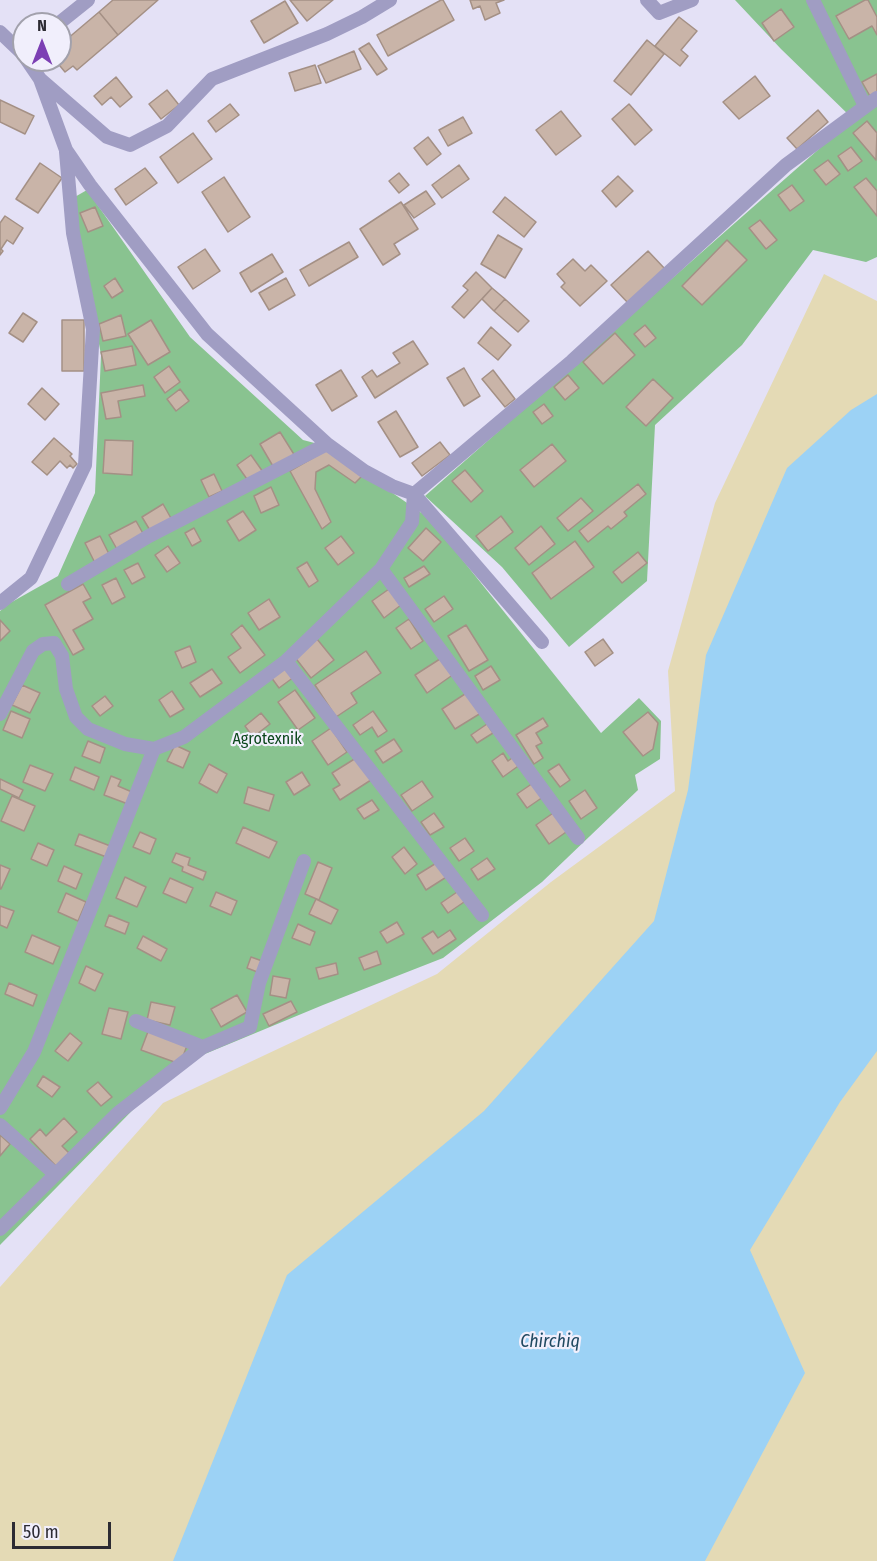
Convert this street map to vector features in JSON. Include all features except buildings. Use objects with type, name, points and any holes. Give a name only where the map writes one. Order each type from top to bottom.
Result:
[{"type":"street","points":[[72,13],[88,0]]},
{"type":"street","points":[[40,79],[107,137],[130,145],[167,126],[212,79],[327,34],[390,0]]},
{"type":"street","points":[[647,0],[659,13],[692,0]]},
{"type":"street","points":[[813,0],[865,106]]},
{"type":"street","points":[[0,32],[12,44]]},
{"type":"street","points":[[35,72],[66,150],[90,185],[207,334],[327,444],[364,471],[392,486],[414,494],[542,642]]},
{"type":"street","points":[[0,714],[33,651],[43,644],[54,643],[62,656],[66,689],[76,717],[88,729],[125,744],[154,749],[183,737],[286,661],[381,569],[412,522],[414,494],[572,361],[786,165],[877,98]]},
{"type":"street","points":[[0,603],[31,578],[85,465],[93,329],[73,233],[66,150]]},
{"type":"street","points":[[68,584],[149,536],[327,444]]},
{"type":"street","points":[[381,569],[578,838]]},
{"type":"street","points":[[286,661],[482,915]]},
{"type":"street","points":[[0,1108],[34,1052],[154,749]]},
{"type":"street","points":[[0,1228],[118,1113],[203,1047],[250,1026],[260,983],[304,861]]},
{"type":"street","points":[[136,1021],[203,1047]]},
{"type":"street","points":[[0,1125],[55,1174]]},
{"type":"green space","points":[[735,0],[877,0],[877,257],[866,262],[813,250],[742,345],[655,425],[647,581],[569,647],[502,567],[425,496],[853,119],[781,49]]},
{"type":"green space","name":"Agrotexnik","points":[[87,190],[190,337],[303,440],[330,447],[426,516],[601,733],[639,698],[661,721],[660,759],[635,775],[638,790],[542,882],[443,958],[176,1066],[0,1245],[0,611],[58,576],[95,493],[101,355],[73,198]]},
{"type":"sand","points":[[824,274],[877,301],[877,1561],[0,1561],[0,1287],[163,1103],[437,974],[551,882],[675,791],[668,671],[715,503]]},
{"type":"water","name":"Chirchiq","points":[[877,394],[877,1051],[840,1102],[750,1250],[805,1373],[705,1561],[173,1561],[287,1275],[484,1111],[654,921],[688,790],[706,655],[787,468],[851,410]]}]
